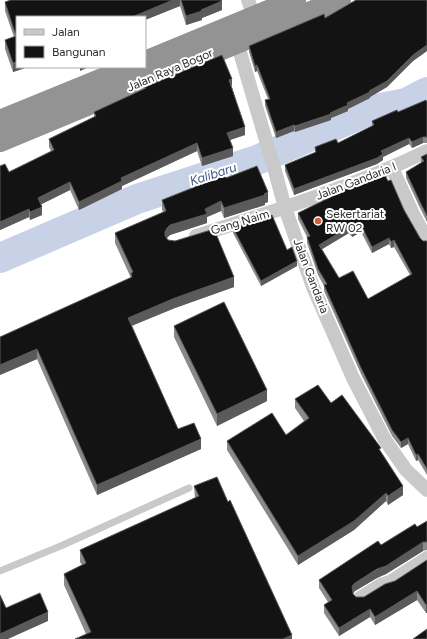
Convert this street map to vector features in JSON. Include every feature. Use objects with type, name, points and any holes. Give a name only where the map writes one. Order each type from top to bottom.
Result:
[{"type":"highway","name":"Jalan Raya Bogor","points":[[146,61],[251,8],[295,0]]},
{"type":"highway","name":"Jalan Raya Bogor","points":[[0,141],[340,0]]},
{"type":"highway","name":"Jalan Raya Bogor","points":[[0,121],[130,68]]},
{"type":"street","name":"Jalan Gandaria","points":[[237,42],[285,208],[313,287],[371,415],[392,451],[406,470],[427,490]]},
{"type":"street","name":"Jalan Gandaria I","points":[[285,208],[392,168],[427,151]]},
{"type":"street","points":[[392,168],[412,212],[427,240]]},
{"type":"street","name":"Gang Naim","points":[[180,240],[285,208]]},
{"type":"street","points":[[360,598],[381,585],[390,582],[427,558]]},
{"type":"lane","points":[[0,571],[63,545],[189,488]]},
{"type":"building","points":[[11,0],[173,0],[134,16],[16,16],[16,36],[5,2]]},
{"type":"building","points":[[181,0],[222,1],[201,10],[202,11],[186,16]]},
{"type":"building","points":[[356,0],[427,0],[427,45],[413,55],[387,81],[369,91],[370,92],[347,103],[348,105],[330,113],[331,114],[276,132],[265,100],[270,99],[257,65],[255,66],[249,46],[324,14],[325,18]]},
{"type":"building","points":[[16,36],[16,62],[13,63],[5,40]]},
{"type":"building","points":[[222,55],[232,79],[229,80],[245,127],[227,133],[233,148],[202,158],[197,143],[121,178],[122,181],[79,202],[70,182],[38,198],[42,207],[30,212],[29,209],[0,222],[0,166],[5,164],[9,172],[54,150],[49,139],[96,116],[94,112],[146,88],[145,87]]},
{"type":"building","points":[[426,100],[427,137],[423,137],[412,142],[409,138],[381,151],[383,154],[377,158],[294,189],[285,165],[316,152],[315,147],[336,139],[338,143],[374,125],[372,121]]},
{"type":"building","points":[[427,154],[427,216],[406,172],[424,161],[421,157]]},
{"type":"building","points":[[257,166],[268,192],[264,194],[265,195],[224,208],[221,201],[205,209],[207,214],[170,225],[165,232],[165,236],[168,240],[175,241],[214,229],[234,277],[175,298],[128,318],[178,429],[194,423],[201,439],[97,485],[37,349],[0,365],[0,337],[132,277],[131,273],[133,272],[115,233],[166,211],[162,200],[225,175],[226,178]]},
{"type":"building","points":[[384,173],[388,181],[391,180],[404,210],[420,238],[423,241],[427,241],[427,469],[418,454],[416,455],[408,438],[401,442],[392,430],[361,368],[324,285],[327,284],[318,269],[307,237],[310,236],[298,213],[355,185]],"holes":[[[361,225],[372,247],[389,238],[391,242],[394,240],[412,274],[368,299],[353,271],[339,278],[319,245],[349,227],[352,231]]]},
{"type":"building","points":[[272,215],[287,250],[292,247],[297,261],[261,281],[233,228]]},
{"type":"building","points":[[224,302],[267,390],[217,414],[174,326]]},
{"type":"building","points":[[318,385],[331,403],[342,395],[381,448],[379,449],[403,486],[388,496],[386,493],[354,521],[298,556],[227,441],[272,413],[286,435],[309,418],[295,399]]},
{"type":"building","points":[[217,477],[228,502],[230,500],[292,635],[283,639],[75,639],[91,632],[64,574],[86,563],[80,550],[199,496],[194,486]]},
{"type":"building","points":[[427,521],[427,542],[423,542],[386,566],[377,569],[352,586],[353,594],[356,597],[364,597],[385,584],[395,581],[427,560],[427,604],[426,605],[417,591],[375,617],[370,609],[339,628],[324,605],[332,600],[319,580],[378,541],[381,545],[415,524],[417,527]]},
{"type":"building","points":[[40,593],[48,612],[0,634],[0,595],[6,608]]},
{"type":"building","points":[[427,629],[427,639],[413,639]]},
{"type":"waterway","name":"Kalibaru","points":[[0,258],[137,199],[257,160],[370,110],[406,103],[427,92]]},
{"type":"place","name":"Sekertariat RW 02","points":[[318,221]]}]
